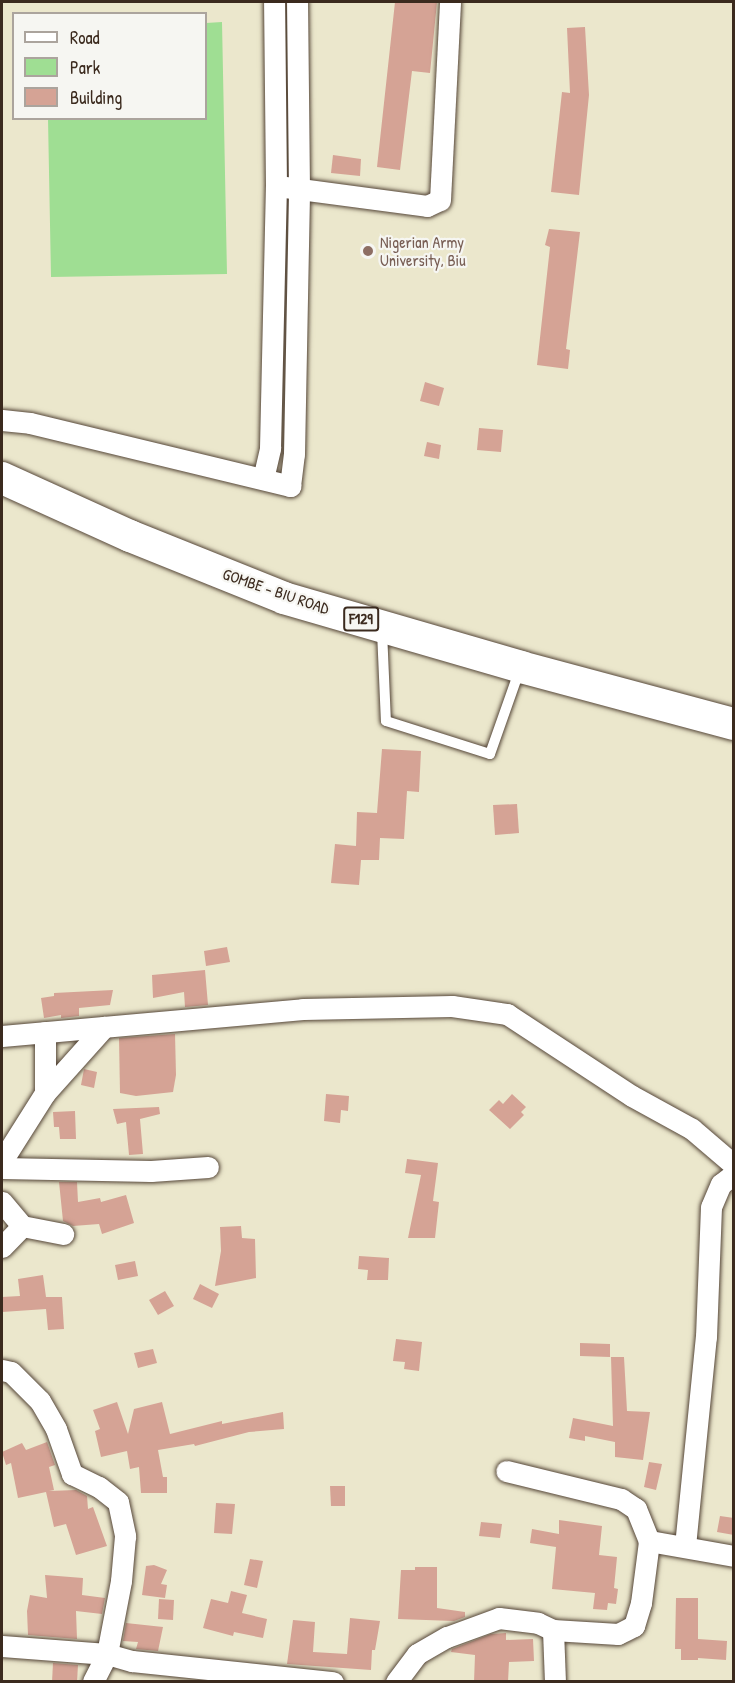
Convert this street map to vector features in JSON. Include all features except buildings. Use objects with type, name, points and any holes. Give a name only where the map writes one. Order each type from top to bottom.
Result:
[{"type":"main road","name":"GOMBE - BIU ROAD","points":[[2,478],[129,536],[284,597],[521,666],[734,724]]},
{"type":"street","points":[[263,479],[270,448],[276,186],[274,2]]},
{"type":"street","points":[[2,420],[30,423],[290,486],[294,454],[299,189],[297,2]]},
{"type":"street","points":[[276,186],[427,206],[440,200],[450,2]]},
{"type":"street","points":[[2,1036],[303,1009],[398,1005],[452,1006],[507,1014],[633,1096],[692,1129],[734,1165]]},
{"type":"street","points":[[2,1161],[45,1093],[104,1027]]},
{"type":"street","points":[[45,1032],[45,1093]]},
{"type":"street","points":[[2,1168],[151,1171],[208,1167]]},
{"type":"street","points":[[685,1546],[706,1337],[711,1207],[721,1184],[734,1174]]},
{"type":"street","points":[[2,1202],[22,1226],[63,1234]]},
{"type":"street","points":[[2,1247],[22,1226]]},
{"type":"street","points":[[2,1370],[11,1372],[40,1401],[56,1430],[72,1474],[99,1487],[118,1502],[125,1536],[121,1581],[107,1654],[93,1682]]},
{"type":"street","points":[[396,1682],[417,1654],[447,1637],[499,1618],[538,1623],[554,1630],[618,1634],[634,1626],[641,1603],[649,1541],[636,1509],[621,1499],[506,1471]]},
{"type":"street","points":[[649,1541],[734,1556]]},
{"type":"street","points":[[554,1630],[555,1682]]},
{"type":"street","points":[[2,1646],[107,1654],[132,1661],[333,1682]]},
{"type":"lane","points":[[382,625],[386,721],[490,754],[521,666]]},
{"type":"green space","points":[[222,22],[227,274],[51,277],[48,120],[207,120],[207,23]]},
{"type":"place","name":"Nigerian Army University, Biu","points":[[368,251]]}]
